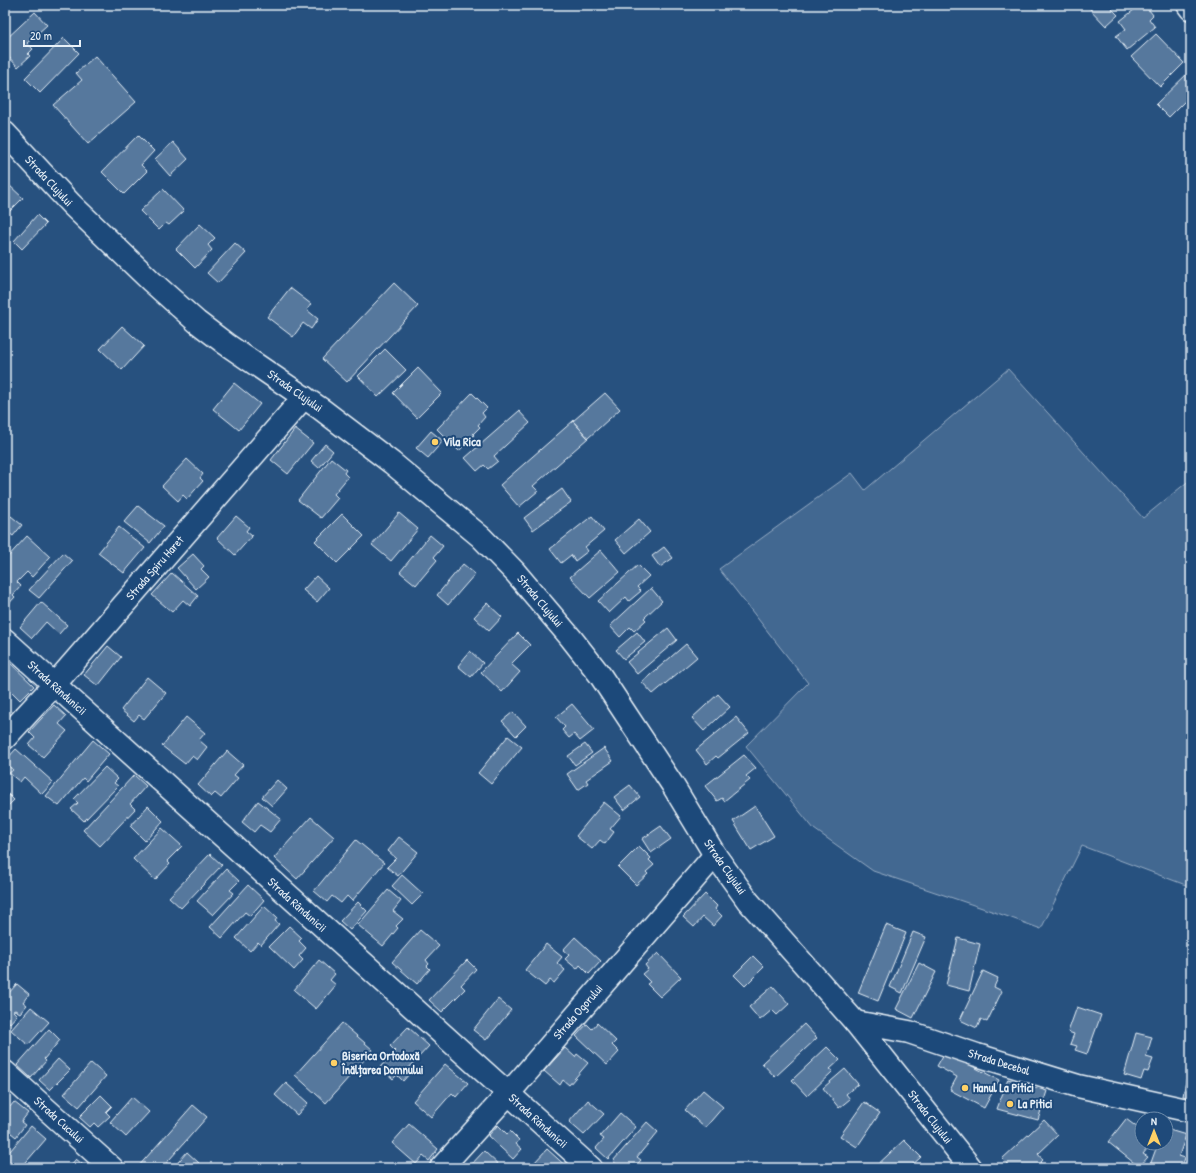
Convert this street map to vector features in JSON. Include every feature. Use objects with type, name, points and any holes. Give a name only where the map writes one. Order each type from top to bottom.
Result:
[{"type":"street","points":[[1188,5],[1191,9]]},
{"type":"street","name":"Strada Clujului","points":[[5,133],[71,204],[197,322],[304,397],[374,449],[433,496],[481,538],[515,572],[600,675],[672,784],[715,855],[748,900],[855,1022],[971,1168]]},
{"type":"street","name":"Strada Spiru Haret","points":[[5,738],[54,685],[304,397]]},
{"type":"street","name":"Strada Rândunicii","points":[[5,640],[591,1168]]},
{"type":"street","name":"Strada Ogorului","points":[[440,1168],[508,1094],[715,855]]},
{"type":"street","name":"Strada Decebal","points":[[855,1022],[909,1032],[977,1056],[1078,1086],[1191,1111]]},
{"type":"street","name":"Strada Cucului","points":[[5,1072],[112,1168]]},
{"type":"shaded area","points":[[1008,369],[1143,518],[1191,479],[1191,887],[1082,846],[1041,929],[873,871],[814,829],[746,746],[808,683],[719,569],[852,473],[865,490]]},
{"type":"building","points":[[1090,5],[1115,5],[1111,8],[1118,15],[1106,26],[1088,7]]},
{"type":"building","points":[[1140,5],[1145,5],[1153,15],[1149,19],[1155,27],[1127,50],[1116,36],[1126,29],[1120,21]]},
{"type":"building","points":[[35,12],[47,25],[27,43],[33,49],[28,54],[30,56],[18,67],[5,53],[5,40]]},
{"type":"building","points":[[1156,34],[1184,63],[1160,87],[1131,57]]},
{"type":"building","points":[[64,38],[79,53],[40,93],[25,78]]},
{"type":"building","points":[[95,56],[136,102],[88,144],[53,105],[82,80],[76,73]]},
{"type":"building","points":[[1191,70],[1191,95],[1169,117],[1156,104]]},
{"type":"building","points":[[138,135],[154,151],[141,165],[147,171],[124,194],[102,172]]},
{"type":"building","points":[[173,142],[188,159],[170,176],[155,159]]},
{"type":"building","points":[[9,185],[23,198],[5,216],[5,189]]},
{"type":"building","points":[[163,189],[184,211],[169,225],[166,223],[159,230],[140,211]]},
{"type":"building","points":[[37,215],[46,224],[22,249],[14,241]]},
{"type":"building","points":[[200,224],[215,238],[208,245],[212,250],[195,268],[176,249]]},
{"type":"building","points":[[235,243],[246,253],[218,283],[207,273]]},
{"type":"building","points":[[394,283],[418,306],[347,382],[322,359]]},
{"type":"building","points":[[290,288],[311,304],[307,310],[318,319],[311,329],[303,323],[293,337],[267,317]]},
{"type":"building","points":[[122,326],[144,346],[122,370],[100,349]]},
{"type":"building","points":[[385,349],[406,370],[378,397],[358,376]]},
{"type":"building","points":[[418,368],[442,393],[417,418],[393,393]]},
{"type":"building","points":[[234,383],[260,404],[239,430],[213,409]]},
{"type":"building","points":[[472,393],[487,408],[482,413],[485,417],[478,425],[480,427],[473,434],[474,435],[459,451],[437,429]]},
{"type":"building","points":[[605,393],[620,409],[588,438],[573,421]]},
{"type":"building","points":[[519,411],[530,423],[494,456],[498,461],[488,469],[484,465],[477,471],[465,458]]},
{"type":"building","points":[[573,421],[588,438],[533,486],[538,491],[519,507],[500,485]]},
{"type":"building","points":[[295,429],[313,443],[288,474],[271,460]]},
{"type":"building","points":[[431,431],[443,441],[428,458],[416,448]]},
{"type":"building","points":[[325,444],[333,451],[319,468],[311,461]]},
{"type":"building","points":[[331,458],[346,470],[344,473],[348,477],[334,494],[338,498],[321,518],[298,500]]},
{"type":"building","points":[[187,459],[203,474],[200,478],[203,481],[187,499],[183,495],[178,501],[162,486]]},
{"type":"building","points":[[562,489],[571,502],[533,530],[524,518]]},
{"type":"building","points":[[138,506],[164,526],[150,543],[124,522]]},
{"type":"building","points":[[399,513],[418,529],[391,561],[372,545]]},
{"type":"building","points":[[342,514],[364,536],[337,563],[315,541]]},
{"type":"building","points":[[11,516],[22,525],[13,536],[5,530],[5,522]]},
{"type":"building","points":[[236,516],[249,527],[246,531],[252,536],[235,555],[217,538]]},
{"type":"building","points":[[592,516],[604,531],[585,547],[588,551],[575,561],[571,555],[561,563],[550,549]]},
{"type":"building","points":[[639,519],[650,532],[626,553],[615,540]]},
{"type":"building","points":[[119,527],[145,548],[124,573],[98,553]]},
{"type":"building","points":[[430,535],[443,546],[434,557],[437,560],[416,585],[400,572]]},
{"type":"building","points":[[27,536],[50,557],[32,577],[27,572],[17,582],[21,586],[13,595],[15,597],[5,608],[5,560]]},
{"type":"building","points":[[664,547],[673,558],[660,567],[652,556]]},
{"type":"building","points":[[601,550],[620,572],[590,598],[570,577]]},
{"type":"building","points":[[63,553],[72,561],[39,598],[29,590]]},
{"type":"building","points":[[193,554],[204,566],[201,569],[209,577],[196,589],[177,568]]},
{"type":"building","points":[[463,564],[475,574],[448,605],[437,595]]},
{"type":"building","points":[[638,565],[649,576],[637,587],[641,591],[629,601],[626,597],[609,613],[598,601]]},
{"type":"building","points":[[172,573],[198,596],[190,606],[183,600],[172,612],[152,595]]},
{"type":"building","points":[[316,576],[329,588],[317,602],[303,590]]},
{"type":"building","points":[[651,588],[662,601],[644,618],[646,620],[634,631],[630,627],[620,637],[610,626]]},
{"type":"building","points":[[41,602],[67,625],[59,634],[46,622],[32,638],[20,627]]},
{"type":"building","points":[[487,603],[502,617],[489,631],[474,617]]},
{"type":"building","points":[[668,628],[677,640],[637,674],[627,662]]},
{"type":"building","points":[[637,632],[645,642],[624,659],[616,650]]},
{"type":"building","points":[[518,633],[530,645],[511,664],[520,672],[502,692],[481,672]]},
{"type":"building","points":[[686,644],[697,657],[653,694],[642,682]]},
{"type":"building","points":[[108,646],[121,657],[98,686],[84,675]]},
{"type":"building","points":[[470,651],[483,663],[471,677],[458,666]]},
{"type":"building","points":[[5,658],[34,686],[20,700],[5,685]]},
{"type":"building","points":[[147,677],[166,693],[144,719],[139,715],[134,721],[121,710]]},
{"type":"building","points":[[718,694],[730,707],[704,731],[692,718]]},
{"type":"building","points":[[572,704],[594,730],[580,741],[574,734],[569,738],[562,730],[565,727],[556,717]]},
{"type":"building","points":[[54,705],[66,716],[59,724],[67,731],[43,757],[29,745],[35,738],[29,732]]},
{"type":"building","points":[[513,712],[526,726],[516,736],[502,721]]},
{"type":"building","points":[[186,717],[205,733],[199,740],[207,747],[197,760],[192,756],[185,764],[162,746]]},
{"type":"building","points":[[736,717],[749,733],[718,758],[716,756],[707,764],[696,750]]},
{"type":"building","points":[[508,736],[522,747],[491,784],[478,773]]},
{"type":"building","points":[[93,740],[109,754],[86,781],[83,778],[59,806],[46,796]]},
{"type":"building","points":[[585,744],[592,753],[575,765],[568,756]]},
{"type":"building","points":[[604,748],[613,761],[586,780],[588,783],[578,790],[567,774]]},
{"type":"building","points":[[16,749],[53,782],[42,794],[24,777],[20,782],[9,773],[13,770],[5,763],[5,761]]},
{"type":"building","points":[[227,751],[243,765],[234,775],[238,778],[221,798],[215,793],[211,797],[198,785]]},
{"type":"building","points":[[744,755],[756,768],[746,776],[750,780],[724,801],[722,798],[717,801],[705,786]]},
{"type":"building","points":[[105,767],[118,779],[114,783],[118,786],[84,821],[71,809],[78,803],[74,799]]},
{"type":"building","points":[[134,775],[146,786],[130,804],[135,809],[100,846],[83,830]]},
{"type":"building","points":[[277,780],[287,789],[272,806],[262,797]]},
{"type":"building","points":[[630,785],[640,797],[624,810],[614,797]]},
{"type":"building","points":[[5,791],[14,800],[5,809]]},
{"type":"building","points":[[258,801],[281,819],[270,832],[260,825],[254,832],[242,822]]},
{"type":"building","points":[[604,802],[621,816],[610,829],[614,832],[605,844],[600,840],[592,849],[576,836]]},
{"type":"building","points":[[148,806],[163,821],[145,841],[130,826]]},
{"type":"building","points":[[755,806],[774,836],[751,850],[733,821]]},
{"type":"building","points":[[311,817],[334,837],[297,879],[274,858]]},
{"type":"building","points":[[661,826],[671,839],[651,853],[642,839]]},
{"type":"building","points":[[162,828],[182,846],[167,861],[170,864],[155,880],[133,859]]},
{"type":"building","points":[[399,837],[418,852],[398,876],[387,867],[396,858],[388,851]]},
{"type":"building","points":[[356,840],[384,863],[352,901],[347,896],[341,903],[332,896],[327,902],[314,891]]},
{"type":"building","points":[[639,846],[651,858],[649,860],[654,865],[646,872],[648,874],[636,885],[618,867]]},
{"type":"building","points":[[210,854],[222,865],[181,908],[169,897]]},
{"type":"building","points":[[226,869],[239,881],[230,890],[234,893],[213,915],[197,901]]},
{"type":"building","points":[[402,875],[423,894],[412,905],[392,886]]},
{"type":"building","points":[[248,885],[264,900],[250,916],[245,912],[222,938],[210,927]]},
{"type":"building","points":[[388,890],[401,901],[393,911],[403,919],[396,926],[398,928],[383,946],[358,925]]},
{"type":"building","points":[[705,894],[717,906],[715,909],[722,916],[713,926],[703,917],[694,927],[683,917]]},
{"type":"building","points":[[358,902],[367,911],[350,930],[340,921]]},
{"type":"building","points":[[264,906],[277,918],[275,921],[279,924],[261,945],[258,942],[250,951],[236,938]]},
{"type":"building","points":[[886,925],[906,933],[878,1001],[858,993]]},
{"type":"building","points":[[289,926],[302,938],[299,941],[306,948],[299,956],[303,960],[294,970],[269,946]]},
{"type":"building","points":[[420,930],[439,946],[426,960],[429,964],[427,966],[430,969],[417,984],[392,962]]},
{"type":"building","points":[[913,932],[926,937],[902,993],[890,987]]},
{"type":"building","points":[[575,937],[601,961],[589,974],[580,965],[577,969],[565,959],[569,955],[563,950]]},
{"type":"building","points":[[958,938],[980,944],[969,991],[946,985]]},
{"type":"building","points":[[546,944],[562,957],[557,963],[565,970],[554,983],[550,980],[545,986],[525,970]]},
{"type":"building","points":[[658,953],[681,977],[660,997],[647,984],[650,982],[642,974],[648,969],[645,965]]},
{"type":"building","points":[[753,956],[764,967],[745,986],[734,975]]},
{"type":"building","points":[[319,960],[335,974],[330,980],[336,985],[316,1009],[294,990]]},
{"type":"building","points":[[467,960],[476,969],[461,985],[465,989],[442,1012],[429,1000]]},
{"type":"building","points":[[919,963],[936,972],[913,1018],[896,1009]]},
{"type":"building","points":[[983,971],[998,978],[994,987],[1002,991],[987,1022],[981,1019],[977,1028],[960,1020]]},
{"type":"building","points":[[17,984],[29,994],[23,1002],[27,1005],[20,1013],[15,1010],[13,1011],[17,1015],[10,1023],[5,1018],[5,997]]},
{"type":"building","points":[[773,986],[789,1004],[777,1015],[772,1010],[760,1020],[749,1007]]},
{"type":"building","points":[[498,999],[511,1010],[486,1040],[473,1030]]},
{"type":"building","points":[[31,1007],[49,1022],[28,1045],[11,1030]]},
{"type":"building","points":[[1077,1007],[1101,1015],[1087,1054],[1075,1050],[1077,1046],[1070,1044],[1074,1034],[1068,1032]]},
{"type":"building","name":"Biserica Ortodoxă Înălțarea Domnului","points":[[342,1023],[373,1050],[326,1103],[295,1075]]},
{"type":"building","points":[[597,1023],[616,1041],[612,1045],[619,1052],[607,1065],[576,1036],[587,1024],[592,1029]]},
{"type":"building","points":[[804,1024],[817,1038],[775,1077],[762,1063]]},
{"type":"building","points":[[408,1027],[429,1046],[407,1070],[410,1073],[403,1081],[397,1075],[393,1079],[380,1067],[395,1051],[390,1046]]},
{"type":"building","points":[[49,1029],[60,1040],[44,1059],[46,1061],[31,1078],[17,1065]]},
{"type":"building","points":[[1136,1033],[1152,1037],[1146,1057],[1153,1059],[1148,1072],[1144,1071],[1141,1080],[1124,1075]]},
{"type":"building","points":[[827,1047],[840,1060],[830,1069],[833,1071],[807,1096],[792,1080]]},
{"type":"building","points":[[565,1048],[575,1057],[577,1054],[588,1063],[569,1085],[563,1080],[560,1085],[544,1071]]},
{"type":"building","points":[[945,1052],[999,1080],[984,1108],[950,1090],[957,1077],[937,1066]]},
{"type":"building","points":[[58,1059],[70,1070],[50,1090],[39,1080]]},
{"type":"building","points":[[1191,1061],[1191,1098],[1183,1096]]},
{"type":"building","points":[[91,1063],[106,1076],[79,1107],[64,1094]]},
{"type":"building","points":[[445,1064],[468,1083],[456,1097],[452,1093],[431,1117],[413,1101]]},
{"type":"building","points":[[845,1069],[858,1084],[846,1094],[850,1099],[839,1108],[823,1088]]},
{"type":"building","points":[[1008,1079],[1047,1091],[1038,1120],[997,1109]]},
{"type":"building","points":[[286,1083],[308,1103],[297,1115],[275,1095]]},
{"type":"building","points":[[703,1090],[723,1107],[705,1128],[685,1110]]},
{"type":"building","points":[[101,1095],[112,1106],[106,1112],[110,1116],[98,1127],[94,1123],[90,1127],[79,1117]]},
{"type":"building","points":[[132,1097],[149,1112],[126,1137],[110,1122]]},
{"type":"building","points":[[588,1100],[604,1114],[584,1135],[569,1122]]},
{"type":"building","points":[[14,1102],[28,1113],[21,1122],[25,1125],[16,1137],[5,1128],[5,1113]]},
{"type":"building","points":[[864,1102],[880,1113],[857,1147],[840,1136]]},
{"type":"building","points":[[193,1105],[207,1117],[162,1168],[137,1168]]},
{"type":"building","points":[[620,1113],[636,1127],[608,1159],[596,1148],[604,1139],[600,1136]]},
{"type":"building","points":[[1126,1119],[1134,1125],[1134,1151],[1145,1151],[1143,1154],[1148,1157],[1139,1167],[1108,1142]]},
{"type":"building","points":[[1044,1120],[1058,1135],[1038,1154],[1043,1160],[1035,1168],[1011,1168],[1002,1159]]},
{"type":"building","points":[[647,1122],[658,1132],[637,1157],[641,1160],[634,1168],[621,1168],[613,1161]]},
{"type":"building","points":[[409,1124],[438,1149],[429,1161],[423,1156],[416,1164],[392,1143]]},
{"type":"building","points":[[498,1125],[507,1134],[510,1131],[519,1140],[516,1144],[522,1149],[513,1159],[488,1136]]},
{"type":"building","points":[[31,1126],[46,1139],[21,1168],[9,1168],[5,1164],[5,1157]]},
{"type":"building","points":[[1174,1131],[1186,1135],[1179,1156],[1185,1158],[1181,1168],[1149,1168],[1155,1151],[1174,1151]]},
{"type":"building","points":[[904,1140],[921,1157],[910,1168],[874,1168]]},
{"type":"building","points":[[547,1149],[568,1168],[538,1168],[533,1164]]},
{"type":"building","points":[[484,1151],[502,1168],[468,1168]]},
{"type":"building","points":[[187,1152],[199,1163],[194,1168],[173,1168]]},
{"type":"building","points":[[76,1159],[87,1168],[68,1168]]},
{"type":"place","name":"Vila Rica","points":[[435,442]]},
{"type":"place","name":"Biserica Ortodoxă Înălțarea Domnului","points":[[334,1063]]},
{"type":"place","name":"Hanul La Pitici","points":[[965,1088]]},
{"type":"place","name":"La Pitici","points":[[1010,1104]]}]
